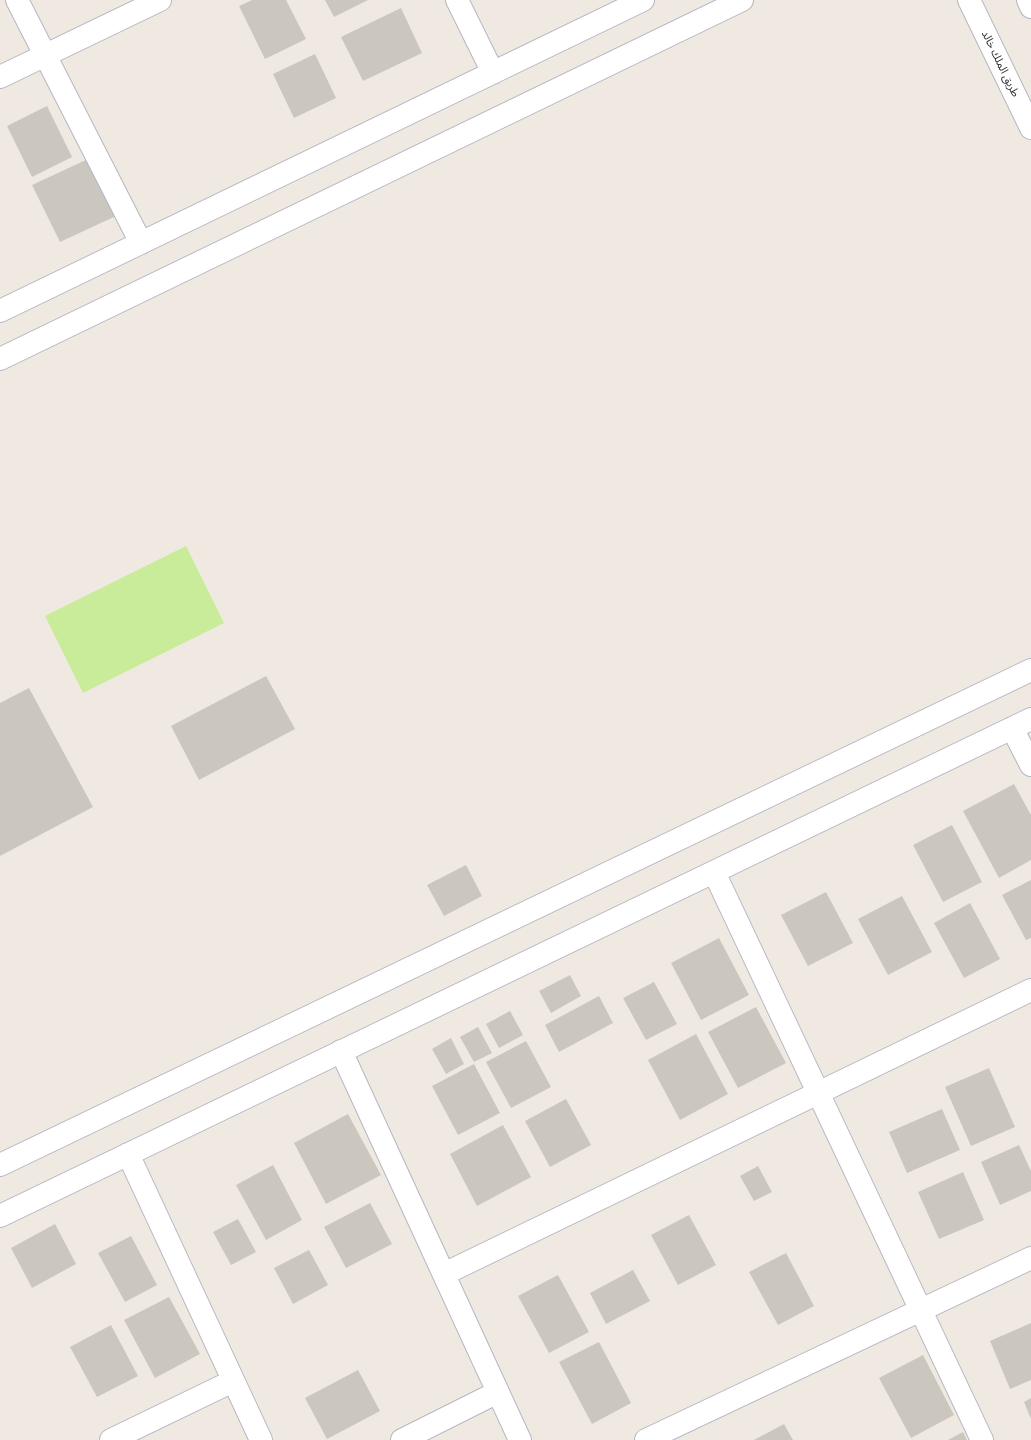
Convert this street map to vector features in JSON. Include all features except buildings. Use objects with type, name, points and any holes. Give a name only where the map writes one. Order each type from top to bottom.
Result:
[{"type":"street","points":[[17,0],[141,243]]},
{"type":"street","points":[[0,77],[160,0]]},
{"type":"street","points":[[456,0],[493,73]]},
{"type":"street","points":[[0,311],[643,0]]},
{"type":"street","points":[[0,359],[742,0]]},
{"type":"street","name":"طريق الملك خالد","points":[[970,0],[1031,128]]},
{"type":"street","points":[[1028,0],[1031,7]]},
{"type":"street","points":[[0,1165],[1031,670]]},
{"type":"street","points":[[0,1216],[1022,724],[1031,765]]},
{"type":"street","points":[[714,872],[982,1440]]},
{"type":"street","points":[[444,1274],[1031,990]]},
{"type":"street","points":[[341,1051],[520,1440]]},
{"type":"street","points":[[128,1154],[261,1440]]},
{"type":"street","points":[[646,1440],[1031,1258]]},
{"type":"street","points":[[111,1440],[233,1381]]},
{"type":"street","points":[[402,1440],[498,1392]]},
{"type":"green space","points":[[186,546],[224,623],[83,693],[45,616]]}]
